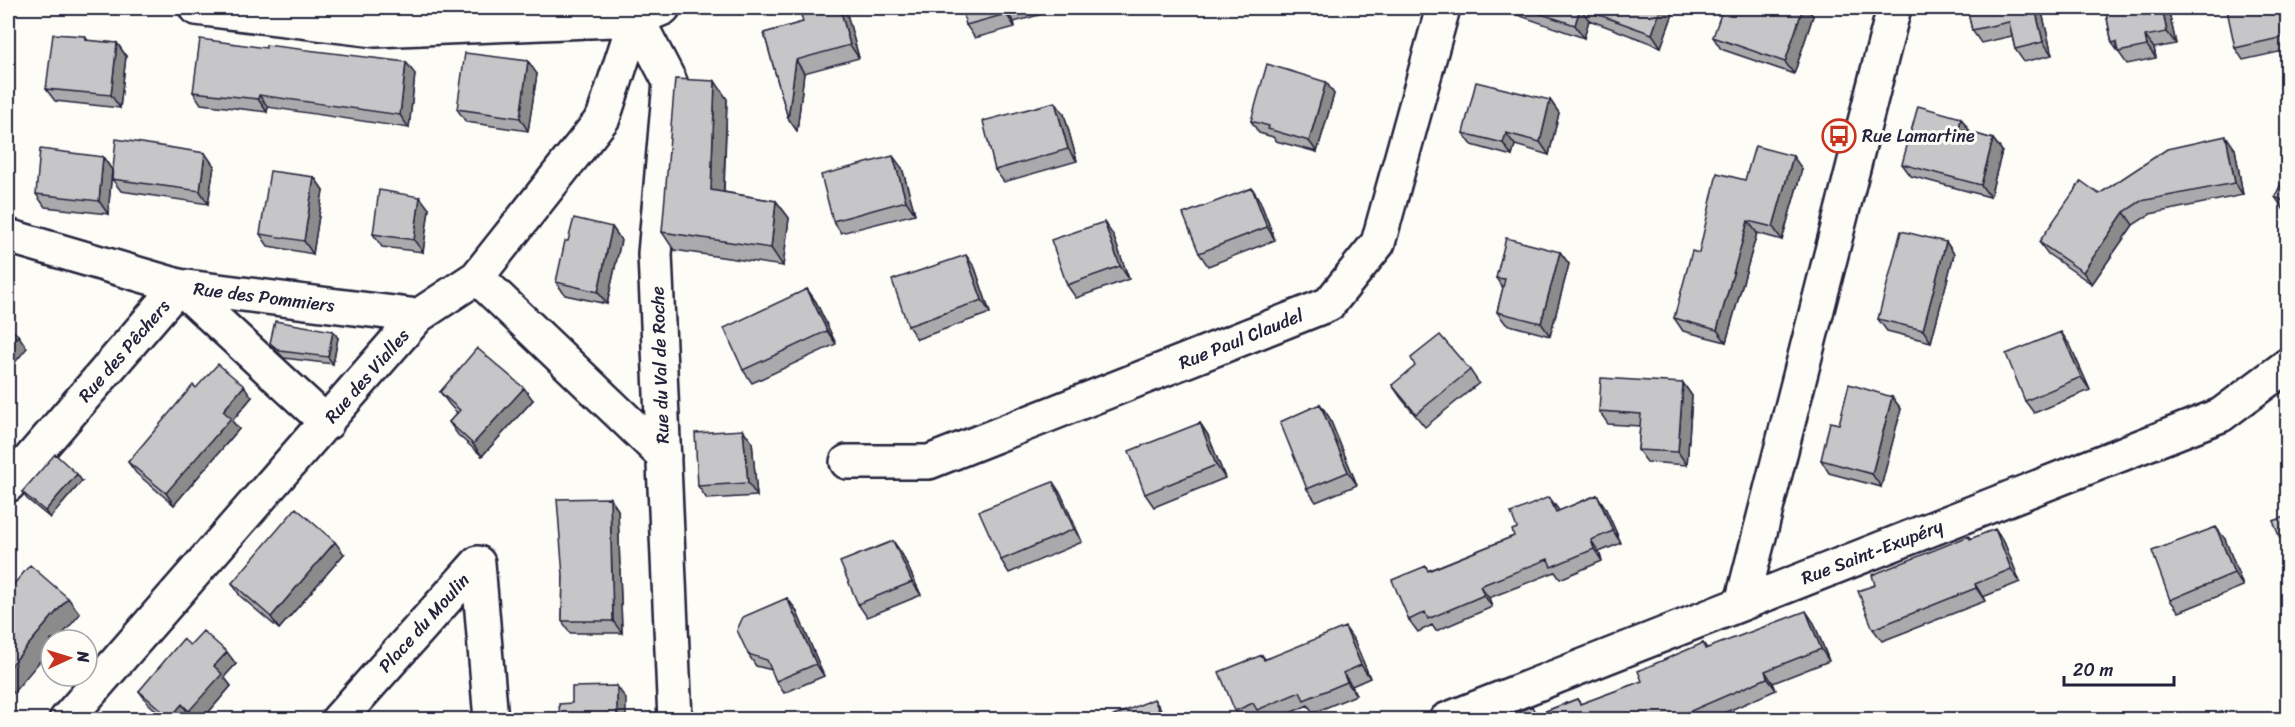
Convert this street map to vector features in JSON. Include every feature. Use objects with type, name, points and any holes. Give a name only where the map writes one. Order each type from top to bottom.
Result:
[{"type":"street","points":[[196,8],[375,30],[646,11]]},
{"type":"street","name":"Rue Paul Claudel","points":[[846,462],[929,462],[1329,304],[1378,243],[1443,8]]},
{"type":"street","points":[[1742,603],[1894,8]]},
{"type":"street","name":"Rue des Vialles","points":[[66,720],[418,316],[477,277],[603,118],[646,11]]},
{"type":"street","name":"Rue du Val de Roche","points":[[646,11],[670,82],[656,254],[675,720]]},
{"type":"street","name":"Rue des Pommiers","points":[[8,236],[179,286],[418,316]]},
{"type":"street","points":[[477,277],[664,456]]},
{"type":"street","name":"Rue des Pêchers","points":[[8,485],[179,286],[327,423]]},
{"type":"street","name":"Rue Saint-Exupéry","points":[[1446,720],[2221,415],[2288,365]]},
{"type":"street","name":"Place du Moulin","points":[[338,720],[477,563],[491,720]]},
{"type":"building","points":[[815,8],[840,8],[850,45],[796,60],[788,118],[764,33],[803,22],[800,11]]},
{"type":"building","points":[[962,8],[1012,8],[1005,10],[1006,14],[966,25]]},
{"type":"building","points":[[1523,8],[1580,8],[1575,25]]},
{"type":"building","points":[[1580,8],[1661,8],[1652,34]]},
{"type":"building","points":[[1723,8],[1803,8],[1785,62],[1713,37]]},
{"type":"building","points":[[1967,8],[2035,8],[2043,42],[2015,49],[2009,22],[1972,30]]},
{"type":"building","points":[[2105,8],[2162,8],[2167,32],[2145,36],[2147,46],[2118,52],[2116,42],[2112,43]]},
{"type":"building","points":[[2288,8],[2288,36],[2235,48],[2227,10]]},
{"type":"building","points":[[53,34],[85,36],[85,40],[117,43],[111,95],[46,89]]},
{"type":"building","points":[[200,39],[406,62],[400,115],[259,95],[258,99],[193,92]]},
{"type":"building","points":[[465,53],[528,61],[520,118],[457,109]]},
{"type":"building","points":[[1267,64],[1326,82],[1309,141],[1268,129],[1269,126],[1251,121]]},
{"type":"building","points":[[675,79],[715,81],[711,190],[776,201],[771,248],[662,232]]},
{"type":"building","points":[[1476,82],[1550,100],[1540,142],[1506,133],[1503,143],[1463,133]]},
{"type":"building","points":[[1055,102],[1068,149],[995,170],[983,121]]},
{"type":"building","points":[[1918,106],[1961,118],[1959,129],[1993,139],[1981,185],[1902,164]]},
{"type":"building","points":[[2226,136],[2235,183],[2141,201],[2124,212],[2083,272],[2039,242],[2081,181],[2099,194],[2167,149]]},
{"type":"building","points":[[116,139],[205,153],[200,191],[112,179]]},
{"type":"building","points":[[1755,146],[1793,156],[1773,227],[1748,221],[1717,330],[1674,318],[1692,251],[1699,253],[1717,173],[1745,180]]},
{"type":"building","points":[[40,149],[103,157],[99,201],[36,194]]},
{"type":"building","points":[[893,156],[906,201],[833,221],[821,175]]},
{"type":"building","points":[[2288,169],[2288,203],[2275,197]]},
{"type":"building","points":[[270,171],[314,177],[304,241],[260,234]]},
{"type":"building","points":[[1252,188],[1267,227],[1199,253],[1183,214]]},
{"type":"building","points":[[379,190],[420,197],[414,240],[373,234]]},
{"type":"building","points":[[574,218],[612,227],[598,292],[556,282],[565,241],[568,241]]},
{"type":"building","points":[[1104,222],[1120,266],[1067,285],[1051,240]]},
{"type":"building","points":[[1901,231],[1946,242],[1923,330],[1878,319]]},
{"type":"building","points":[[1506,238],[1560,252],[1541,323],[1497,312],[1505,279],[1496,278]]},
{"type":"building","points":[[966,255],[982,300],[908,326],[892,280]]},
{"type":"building","points":[[807,289],[827,331],[743,370],[724,328]]},
{"type":"building","points":[[275,321],[333,331],[328,357],[280,351],[270,343]]},
{"type":"building","points":[[8,326],[18,335],[8,348]]},
{"type":"building","points":[[2061,332],[2081,377],[2025,401],[2006,354]]},
{"type":"building","points":[[1440,335],[1470,370],[1416,414],[1392,385],[1415,366],[1411,358]]},
{"type":"building","points":[[477,348],[524,388],[473,444],[449,422],[460,410],[440,392]]},
{"type":"building","points":[[218,364],[244,386],[223,411],[231,418],[166,493],[128,462],[193,385],[196,388]]},
{"type":"building","points":[[1601,378],[1683,383],[1678,452],[1638,450],[1641,414],[1599,411]]},
{"type":"building","points":[[1849,384],[1892,397],[1872,474],[1821,460],[1830,422],[1839,424]]},
{"type":"building","points":[[1320,404],[1348,472],[1307,489],[1280,422]]},
{"type":"building","points":[[1200,423],[1216,465],[1145,494],[1129,451]]},
{"type":"building","points":[[743,430],[748,483],[698,486],[695,433]]},
{"type":"building","points":[[55,454],[77,474],[45,511],[22,492]]},
{"type":"building","points":[[1053,482],[1074,529],[1001,560],[979,511]]},
{"type":"building","points":[[1597,495],[1613,531],[1591,540],[1594,549],[1551,567],[1548,559],[1480,586],[1484,595],[1428,619],[1425,612],[1409,620],[1392,580],[1426,566],[1428,571],[1514,536],[1512,530],[1517,528],[1511,513],[1549,497],[1556,512]]},
{"type":"building","points":[[610,498],[613,621],[562,621],[563,576],[557,499]]},
{"type":"building","points":[[296,508],[335,542],[271,617],[232,583]]},
{"type":"building","points":[[2288,516],[2288,558],[2273,521]]},
{"type":"building","points":[[2216,527],[2234,573],[2170,600],[2152,551]]},
{"type":"building","points":[[1995,529],[2011,569],[1975,584],[1976,588],[1873,629],[1858,591],[1875,585],[1872,575],[1969,536],[1970,539]]},
{"type":"building","points":[[893,541],[912,582],[858,604],[840,562]]},
{"type":"building","points":[[30,565],[68,598],[43,628],[39,628],[39,632],[8,669],[8,591]]},
{"type":"building","points":[[787,598],[816,664],[776,681],[767,660],[748,654],[737,630],[743,617]]},
{"type":"building","points":[[1806,611],[1821,649],[1765,671],[1767,678],[1670,720],[1499,720],[1532,706],[1536,715],[1577,699],[1580,704],[1642,681],[1638,671],[1703,643],[1705,649]]},
{"type":"building","points":[[1345,627],[1361,665],[1343,673],[1347,682],[1304,700],[1300,692],[1257,710],[1253,703],[1235,711],[1219,672],[1262,655],[1264,660]]},
{"type":"building","points":[[203,631],[227,652],[214,666],[222,674],[189,711],[182,704],[170,718],[139,691],[183,639],[190,645]]},
{"type":"building","points":[[617,686],[617,720],[560,720],[559,704],[572,703],[572,687]]},
{"type":"building","points":[[1154,699],[1163,720],[1104,720]]},
{"type":"place","name":"Rue Lamartine","points":[[1839,136]]}]
